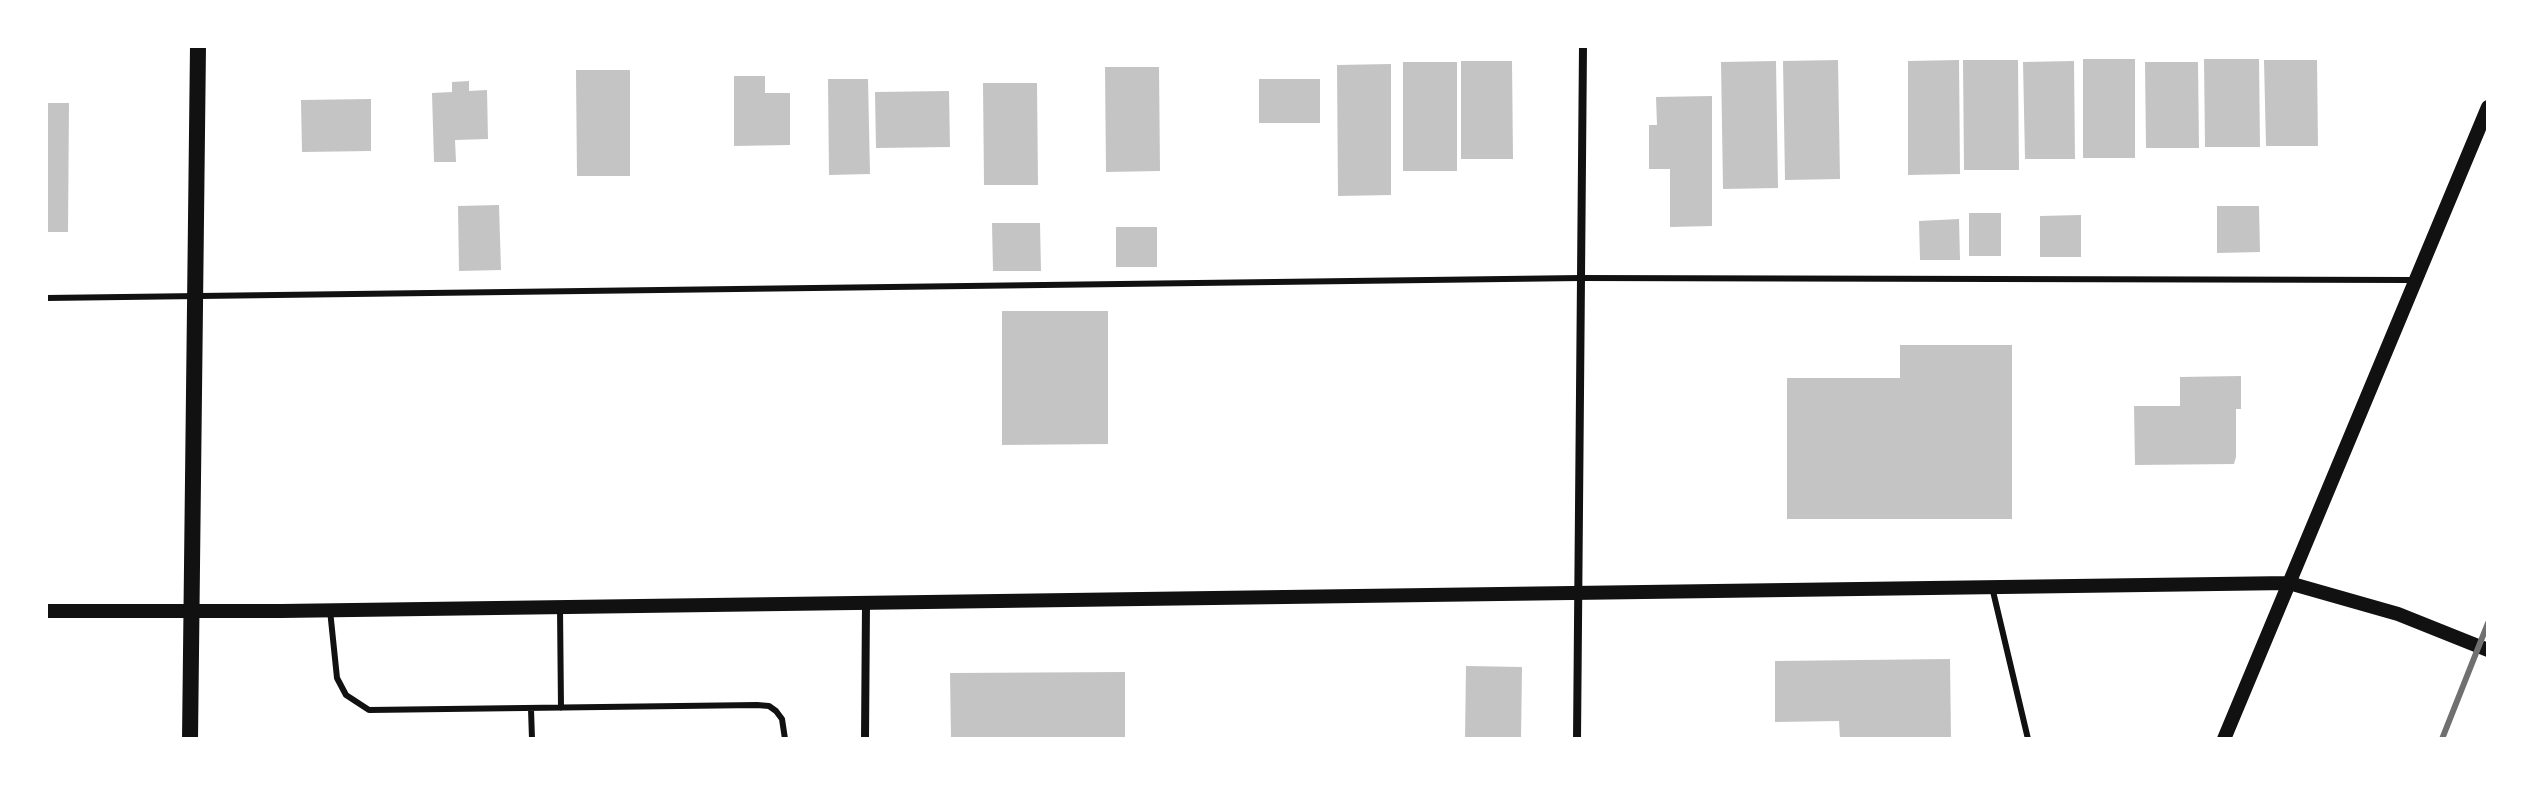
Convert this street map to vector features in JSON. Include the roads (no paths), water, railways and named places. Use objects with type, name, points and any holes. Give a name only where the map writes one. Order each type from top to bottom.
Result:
[{"type":"main road","points":[[190,739],[198,46]]},
{"type":"street","points":[[1577,739],[1583,46]]},
{"type":"street","points":[[2224,739],[2488,107]]},
{"type":"street","points":[[46,611],[330,610],[2289,583],[2398,614],[2488,650]]},
{"type":"street","points":[[865,739],[866,603]]},
{"type":"lane","points":[[46,298],[1581,278],[2417,280]]},
{"type":"lane","points":[[1992,587],[2028,739]]},
{"type":"lane","points":[[560,607],[561,708]]},
{"type":"lane","points":[[330,610],[337,678],[346,695],[361,707],[379,712],[757,705],[769,706],[776,711],[782,719],[785,739]]},
{"type":"lane","points":[[531,709],[532,739]]},
{"type":"railway","points":[[2442,739],[2488,623]]}]
